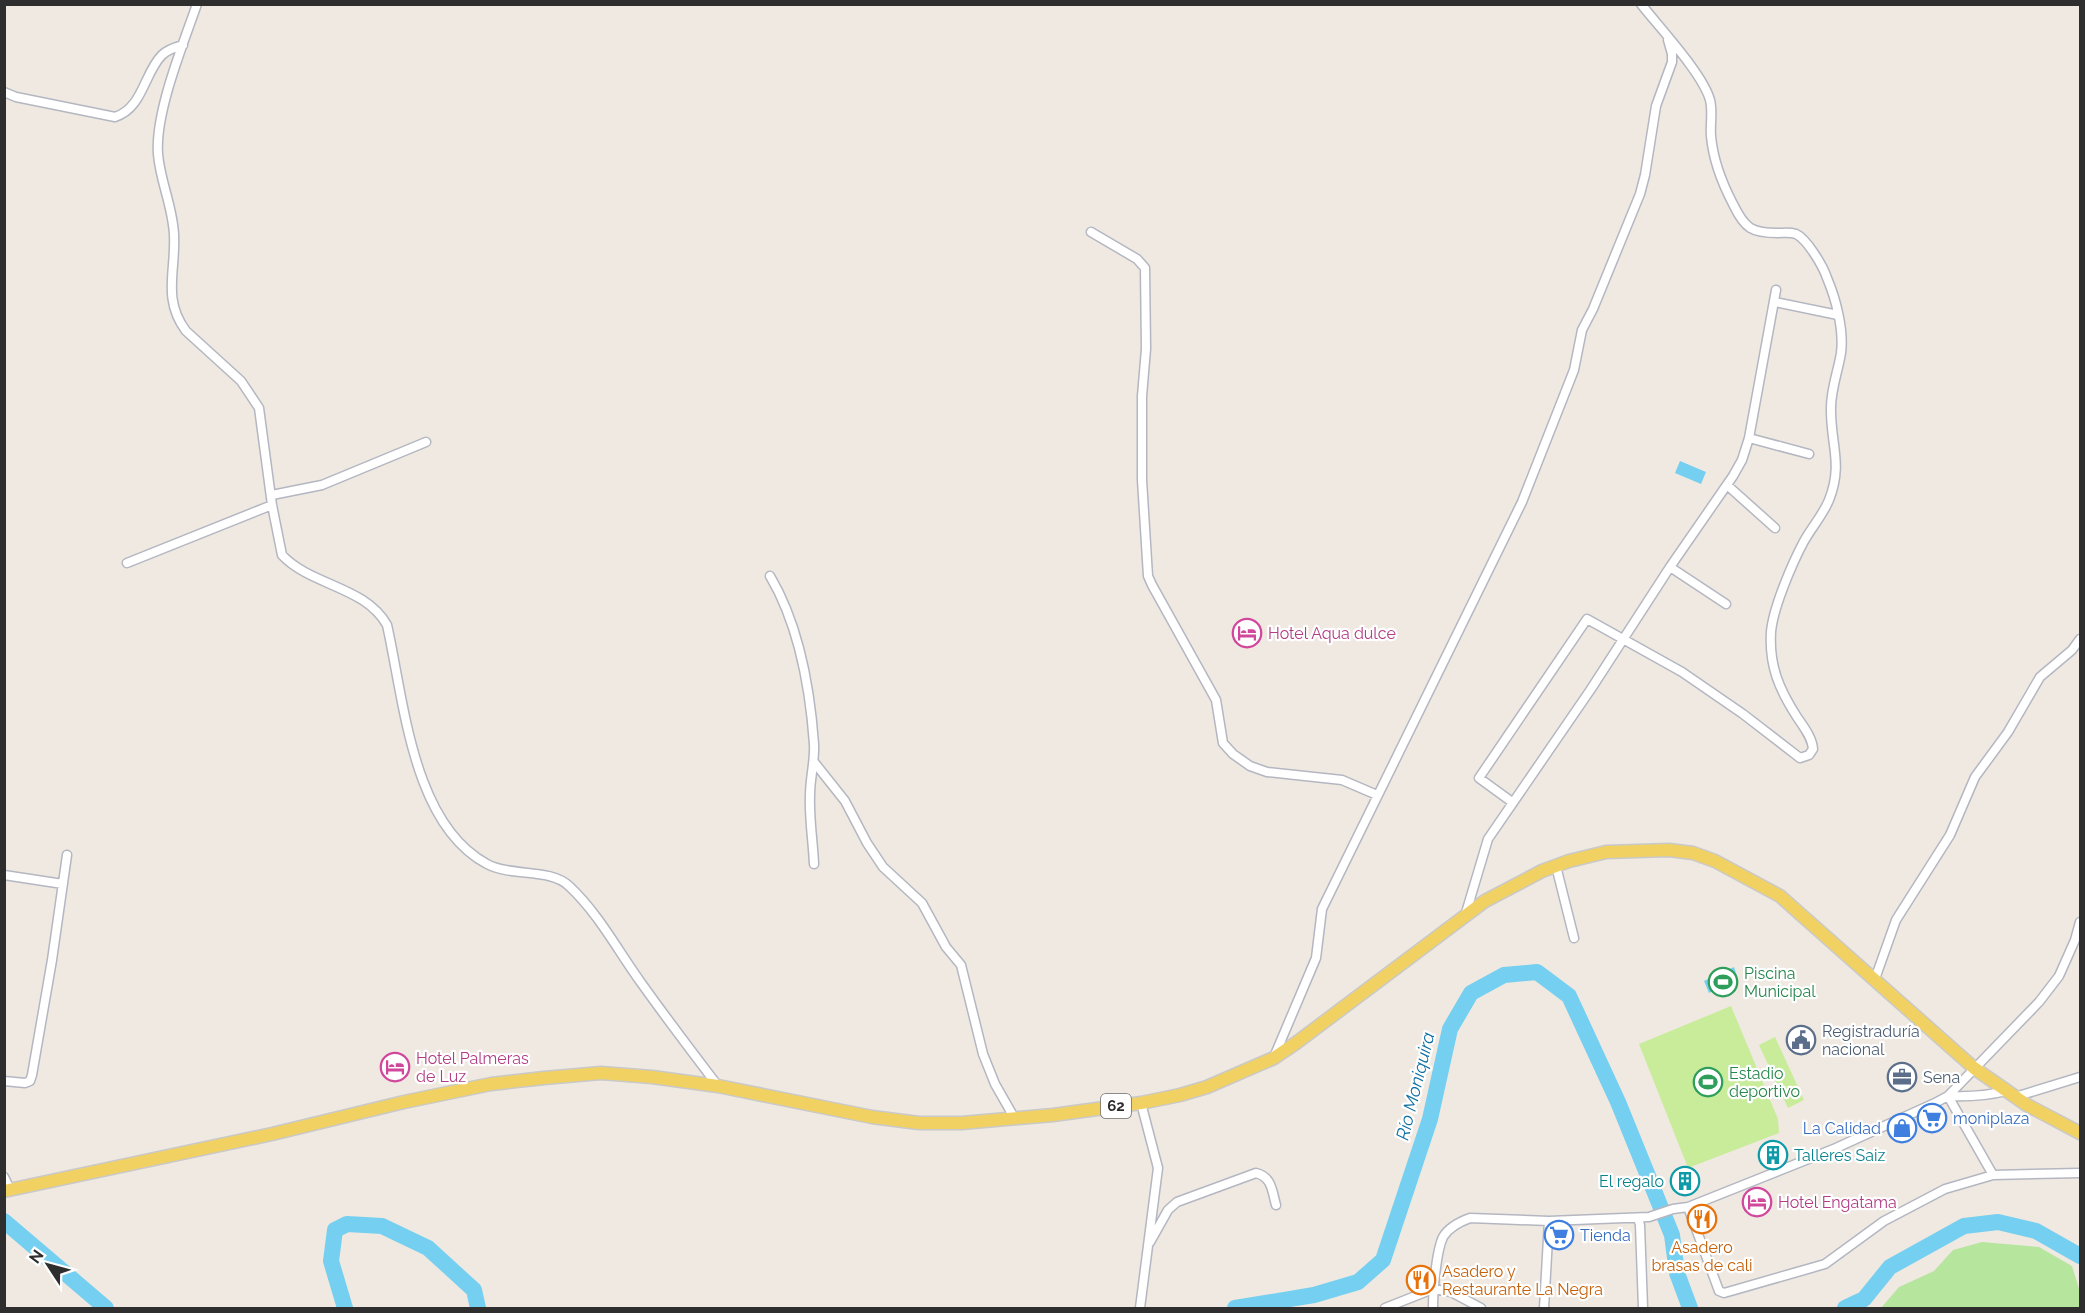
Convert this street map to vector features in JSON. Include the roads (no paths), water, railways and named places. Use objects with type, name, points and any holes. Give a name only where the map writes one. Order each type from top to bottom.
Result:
[{"type":"main road","name":"62","points":[[7,1190],[491,1084],[601,1074],[652,1077],[718,1086],[872,1117],[918,1123],[962,1123],[1015,1119],[1141,1103],[1207,1088],[1274,1058],[1485,901],[1512,886],[1556,866],[1606,852],[1642,850],[1693,853],[1715,861],[1780,896],[1974,1068],[2011,1094],[2080,1133]]},
{"type":"street","points":[[197,4],[162,115],[159,136],[158,155],[174,233],[172,300],[179,322],[186,331],[241,381],[255,400],[261,416],[279,549],[287,560],[304,571],[366,602],[374,608],[387,625],[417,761],[437,813],[450,832],[465,848],[488,865],[524,874],[556,877],[567,883],[609,933],[641,983],[718,1086]]},
{"type":"street","points":[[1512,802],[1479,778],[1587,618],[1682,672],[1743,714],[1800,759],[1812,752],[1812,744],[1776,680],[1771,633],[1791,568],[1803,543],[1825,509],[1833,486],[1837,465],[1831,421],[1831,400],[1842,351],[1838,315],[1826,273],[1803,239],[1790,232],[1758,233],[1749,228],[1734,208],[1717,165],[1711,139],[1711,108],[1708,93],[1686,59],[1641,4]]},
{"type":"street","points":[[1274,1058],[1316,958],[1322,909],[1522,502],[1563,401],[1574,370],[1582,330],[1593,309],[1640,194],[1656,106],[1672,62],[1667,37]]},
{"type":"street","points":[[4,92],[16,97],[115,117],[124,113],[135,102],[160,57],[170,49],[183,45]]},
{"type":"street","points":[[1091,232],[1137,259],[1147,273],[1142,480],[1148,576],[1216,700],[1223,743],[1233,754],[1257,770],[1281,775],[1320,776],[1342,780],[1377,795]]},
{"type":"street","points":[[1465,917],[1488,839],[1624,640],[1742,460],[1749,438],[1776,290]]},
{"type":"street","points":[[1775,302],[1838,315]]},
{"type":"street","points":[[1749,438],[1809,454]]},
{"type":"street","points":[[272,495],[322,485],[426,442]]},
{"type":"street","points":[[1727,484],[1775,528]]},
{"type":"street","points":[[127,563],[272,505]]},
{"type":"street","points":[[1670,567],[1726,604]]},
{"type":"street","points":[[770,576],[781,594],[805,675],[814,746],[810,796],[814,864]]},
{"type":"street","points":[[1875,979],[1896,920],[1950,835],[1975,777],[2008,732],[2040,677],[2072,650],[2080,639]]},
{"type":"street","points":[[814,762],[838,791],[883,867],[921,903],[946,947],[961,965],[983,1054],[995,1084],[1015,1119]]},
{"type":"street","points":[[4,1081],[26,1083],[31,1079],[52,960],[67,855]]},
{"type":"street","points":[[1556,866],[1574,938]]},
{"type":"street","points":[[4,874],[63,884]]},
{"type":"street","points":[[1432,1308],[1433,1289],[1443,1239],[1453,1226],[1470,1218],[1549,1221],[1638,1218],[1688,1207],[1836,1148],[1948,1096],[2039,1002],[2059,976],[2075,940],[2080,922]]},
{"type":"street","points":[[1948,1096],[2011,1094],[2080,1077]]},
{"type":"street","points":[[1948,1096],[1993,1175]]},
{"type":"street","points":[[1140,1308],[1158,1168],[1141,1103]]},
{"type":"street","points":[[1148,1246],[1168,1210],[1178,1202],[1256,1173],[1264,1175],[1269,1180],[1276,1205]]},
{"type":"street","points":[[1688,1207],[1719,1291],[1724,1293],[1825,1264],[1894,1215],[1945,1189],[1993,1175],[2080,1173]]},
{"type":"street","points":[[4,1177],[7,1190]]},
{"type":"street","points":[[1638,1218],[1643,1308]]},
{"type":"street","points":[[1544,1308],[1549,1221]]},
{"type":"street","points":[[1385,1308],[1433,1289],[1451,1292],[1481,1308]]},
{"type":"water","points":[[1680,461],[1706,472],[1701,484],[1675,473]]},
{"type":"water","points":[[1734,967],[1738,979],[1709,993],[1704,981]]},
{"type":"waterway","name":"Río Moniquira","points":[[1235,1308],[1314,1295],[1358,1282],[1383,1260],[1430,1119],[1450,1029],[1471,993],[1504,975],[1537,972],[1569,996],[1618,1102],[1672,1235],[1677,1273],[1690,1308]]},
{"type":"waterway","name":"Río Moniquira","points":[[4,1221],[106,1308]]},
{"type":"waterway","name":"Río Moniquira","points":[[1845,1308],[1864,1299],[1890,1267],[1964,1226],[1998,1222],[2036,1231],[2080,1256]]},
{"type":"waterway","name":"Río Moniquira","points":[[345,1308],[331,1261],[335,1230],[347,1224],[382,1226],[428,1248],[474,1290],[478,1308]]},
{"type":"place","name":"Hotel Aqua dulce","points":[[1247,633]]},
{"type":"place","name":"Piscina Municipal","points":[[1723,982]]},
{"type":"place","name":"Registraduría nacional","points":[[1801,1040]]},
{"type":"place","name":"Hotel Palmeras de Luz","points":[[395,1067]]},
{"type":"place","name":"Sena","points":[[1902,1077]]},
{"type":"place","name":"Estadio deportivo","points":[[1708,1082]]},
{"type":"place","name":"moniplaza","points":[[1932,1118]]},
{"type":"place","name":"La Calidad","points":[[1902,1128]]},
{"type":"place","name":"Talleres Saiz","points":[[1773,1155]]},
{"type":"place","name":"El regalo","points":[[1685,1181]]},
{"type":"place","name":"Hotel Engatama","points":[[1757,1202]]},
{"type":"place","name":"Asadero brasas de cali","points":[[1702,1219]]},
{"type":"place","name":"Tienda","points":[[1559,1235]]},
{"type":"place","name":"Asadero y Restaurante La Negra","points":[[1421,1280]]}]
